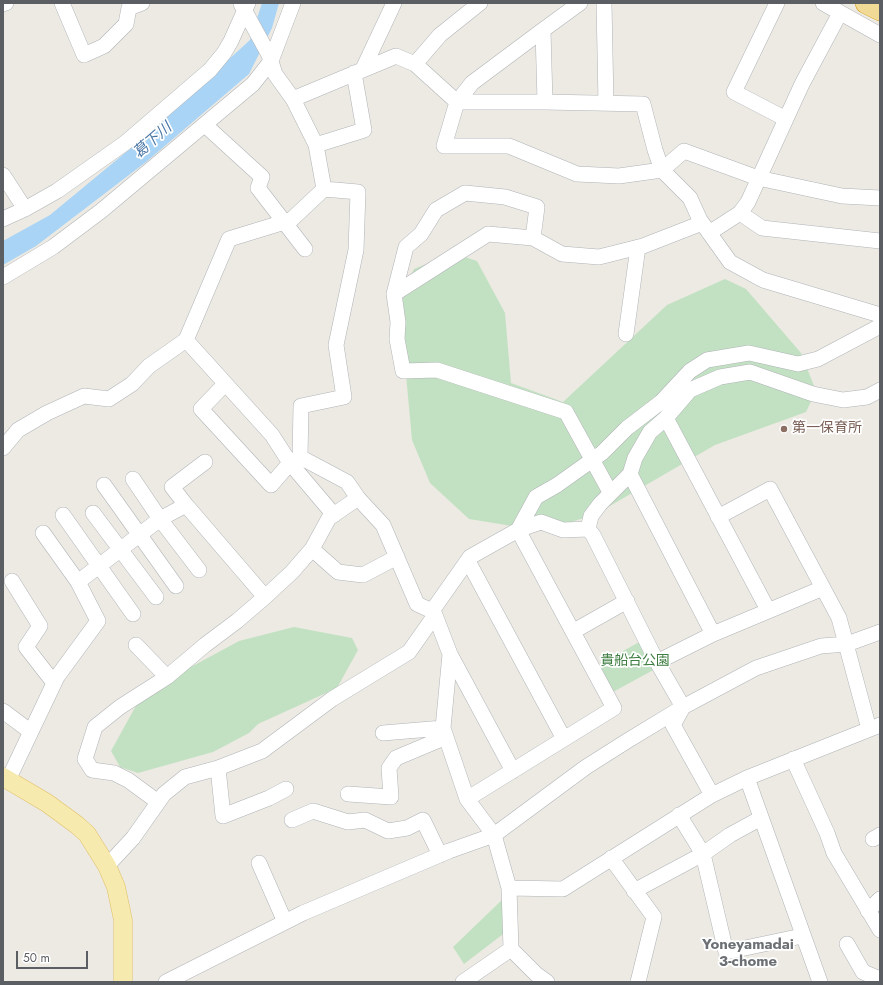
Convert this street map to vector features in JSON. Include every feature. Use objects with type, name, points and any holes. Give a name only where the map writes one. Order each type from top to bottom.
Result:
[{"type":"highway","points":[[866,3],[880,10]]},
{"type":"main road","points":[[6,778],[47,803],[77,825],[87,834],[107,866],[116,887],[123,920],[123,982]]},
{"type":"street","points":[[62,3],[84,55],[104,46],[126,24],[129,8],[142,3]]},
{"type":"street","points":[[3,277],[31,261],[101,211],[253,84],[270,58],[293,3]]},
{"type":"street","points":[[316,145],[364,130],[358,71],[394,3]]},
{"type":"street","points":[[415,64],[464,8],[480,3]]},
{"type":"street","points":[[580,3],[472,83],[457,102],[444,146],[509,146],[577,174],[619,176],[662,170],[684,151],[758,178],[842,196],[880,198]]},
{"type":"street","points":[[604,3],[606,103]]},
{"type":"street","points":[[777,3],[734,92],[786,119]]},
{"type":"street","points":[[823,3],[880,36]]},
{"type":"street","points":[[244,6],[270,58],[275,74],[293,99],[316,145],[324,189]]},
{"type":"street","points":[[3,219],[25,209],[57,191],[125,143],[210,70],[224,53],[231,41],[244,6]]},
{"type":"street","points":[[394,294],[488,234],[533,238],[562,254],[599,257],[705,228],[740,213],[748,202],[786,119],[840,13]]},
{"type":"street","points":[[543,30],[545,102]]},
{"type":"street","points":[[293,99],[396,56],[415,64],[457,102],[643,104],[662,170],[690,198],[705,228],[730,262],[763,280],[880,315]]},
{"type":"street","points":[[205,125],[262,177],[258,188],[306,250]]},
{"type":"street","points":[[3,175],[25,209]]},
{"type":"street","points":[[3,448],[18,430],[47,413],[84,396],[109,399],[132,384],[149,366],[186,340],[229,239],[291,220],[324,189],[358,192],[356,250],[336,345],[344,397],[301,406],[300,457],[347,482],[358,498],[383,525],[417,604],[433,613],[450,654],[513,771]]},
{"type":"street","points":[[533,238],[537,207],[504,197],[465,194],[436,210],[421,234],[406,247],[394,294],[398,322],[397,340],[403,371],[437,370],[566,412],[610,492]]},
{"type":"street","points":[[740,213],[762,228],[880,241]]},
{"type":"street","points":[[626,334],[638,247]]},
{"type":"street","points":[[518,530],[536,498],[593,459],[627,428],[661,402],[690,371],[708,360],[749,353],[798,364],[818,359],[880,326]]},
{"type":"street","points":[[186,340],[272,435],[290,463],[334,515]]},
{"type":"street","points":[[690,371],[690,390]]},
{"type":"street","points":[[588,529],[591,516],[610,492],[630,474],[635,458],[650,432],[666,418],[690,390],[720,377],[750,372],[813,394],[843,400],[867,397],[880,390]]},
{"type":"street","points":[[225,384],[201,409],[271,486],[290,463]]},
{"type":"street","points":[[666,418],[768,610]]},
{"type":"street","points":[[205,462],[172,487],[265,597]]},
{"type":"street","points":[[630,474],[713,634]]},
{"type":"street","points":[[133,479],[160,519],[199,570]]},
{"type":"street","points":[[104,485],[176,586]]},
{"type":"street","points":[[509,888],[563,889],[712,795],[747,778],[875,727],[846,644],[839,618],[770,489],[718,517]]},
{"type":"street","points":[[158,802],[118,775],[92,770],[85,758],[95,727],[120,707],[167,677],[265,597],[292,572],[312,549],[329,518],[358,498]]},
{"type":"street","points":[[78,582],[160,519],[186,505]]},
{"type":"street","points":[[93,513],[156,597]]},
{"type":"street","points":[[63,515],[98,567],[133,614]]},
{"type":"street","points":[[107,866],[133,838],[164,794],[185,777],[218,768],[262,751],[332,699],[410,652],[433,613],[470,557],[518,530],[541,522],[563,530],[588,529]]},
{"type":"street","points":[[588,529],[593,535],[658,662],[683,707]]},
{"type":"street","points":[[467,799],[614,708],[574,631],[518,530]]},
{"type":"street","points":[[6,778],[31,732],[57,677],[98,621],[78,582],[43,533]]},
{"type":"street","points":[[312,549],[338,572],[363,575],[397,557]]},
{"type":"street","points":[[468,561],[564,739]]},
{"type":"street","points":[[12,581],[40,626],[26,647],[54,684]]},
{"type":"street","points":[[658,662],[713,634],[823,588]]},
{"type":"street","points":[[574,631],[627,601]]},
{"type":"street","points":[[166,982],[284,922],[440,855],[494,835],[586,767],[683,707],[756,668],[821,646],[846,644],[880,632]]},
{"type":"street","points":[[136,645],[167,677]]},
{"type":"street","points":[[450,654],[444,732],[467,799],[494,835],[509,888],[511,949],[538,979]]},
{"type":"street","points":[[683,707],[673,725],[712,795]]},
{"type":"street","points":[[3,711],[31,732]]},
{"type":"street","points":[[384,733],[444,732]]},
{"type":"street","points":[[348,794],[391,797],[389,768],[396,758],[444,732]]},
{"type":"street","points":[[793,759],[827,832],[834,853],[880,930]]},
{"type":"street","points":[[218,768],[223,816],[269,798],[286,789]]},
{"type":"street","points":[[747,778],[802,936],[820,982]]},
{"type":"street","points":[[292,820],[313,811],[348,822],[365,820],[388,831],[408,828],[423,820],[440,855]]},
{"type":"street","points":[[679,815],[703,854],[726,952],[802,936]]},
{"type":"street","points":[[634,891],[703,854],[730,835],[761,818]]},
{"type":"street","points":[[611,858],[654,917],[638,982]]},
{"type":"street","points":[[259,863],[284,922]]},
{"type":"street","points":[[868,911],[880,900]]},
{"type":"street","points":[[847,944],[863,972],[880,979]]},
{"type":"street","points":[[463,982],[511,949]]},
{"type":"green space","points":[[453,253],[477,261],[505,313],[511,383],[563,402],[667,305],[725,279],[746,289],[801,353],[816,391],[806,412],[715,445],[596,514],[543,531],[469,519],[430,483],[412,440],[399,298],[414,269]]},
{"type":"green space","points":[[294,627],[352,638],[358,650],[337,688],[258,724],[249,733],[213,752],[138,773],[120,767],[111,751],[143,693],[239,641]]},
{"type":"green space","name":"貴船台公園","points":[[643,640],[657,668],[611,693],[596,666]]},
{"type":"green space","points":[[504,898],[507,931],[464,964],[453,947]]},
{"type":"water","name":"葛下川","points":[[262,3],[279,3],[272,28],[249,74],[146,162],[36,246],[3,265],[3,241],[50,215],[131,148],[250,40]]},
{"type":"place","name":"第一保育所","points":[[784,429]]},
{"type":"district","name":"Yoneyamadai 3-chome","points":[[748,954]]}]
